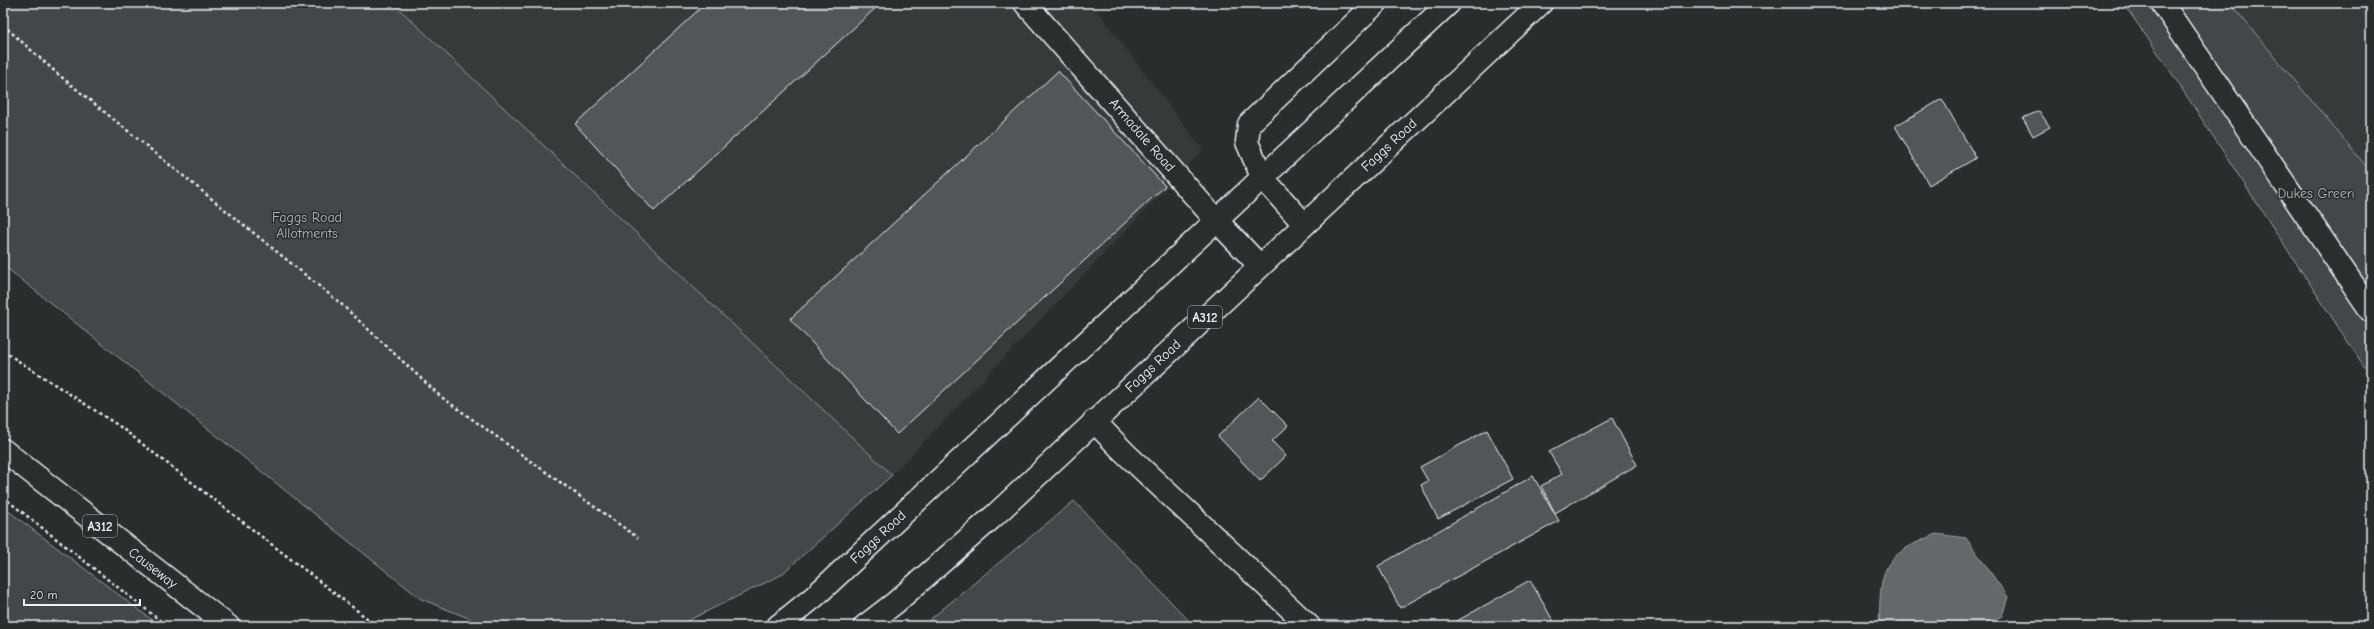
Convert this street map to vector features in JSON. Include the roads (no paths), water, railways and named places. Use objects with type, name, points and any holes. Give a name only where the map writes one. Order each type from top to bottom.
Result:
[{"type":"main road","name":"Armadale Road","points":[[1025,3],[1215,219],[1260,266]]},
{"type":"main road","points":[[1304,224],[1262,177],[1247,142],[1249,124],[1376,3]]},
{"type":"main road","name":"Faggs Road","points":[[778,626],[814,597],[1215,219],[1449,3]]},
{"type":"main road","name":"Faggs Road","points":[[865,626],[895,603],[994,516],[1541,3]]},
{"type":"main road","points":[[2162,3],[2371,311]]},
{"type":"main road","points":[[1094,421],[1124,452],[1309,626]]},
{"type":"main road","name":"Causeway","points":[[3,450],[228,626]]},
{"type":"park label","name":"Dukes Green","points":[[2316,193]]},
{"type":"park label","name":"Faggs Road Allotments","points":[[307,226]]}]
